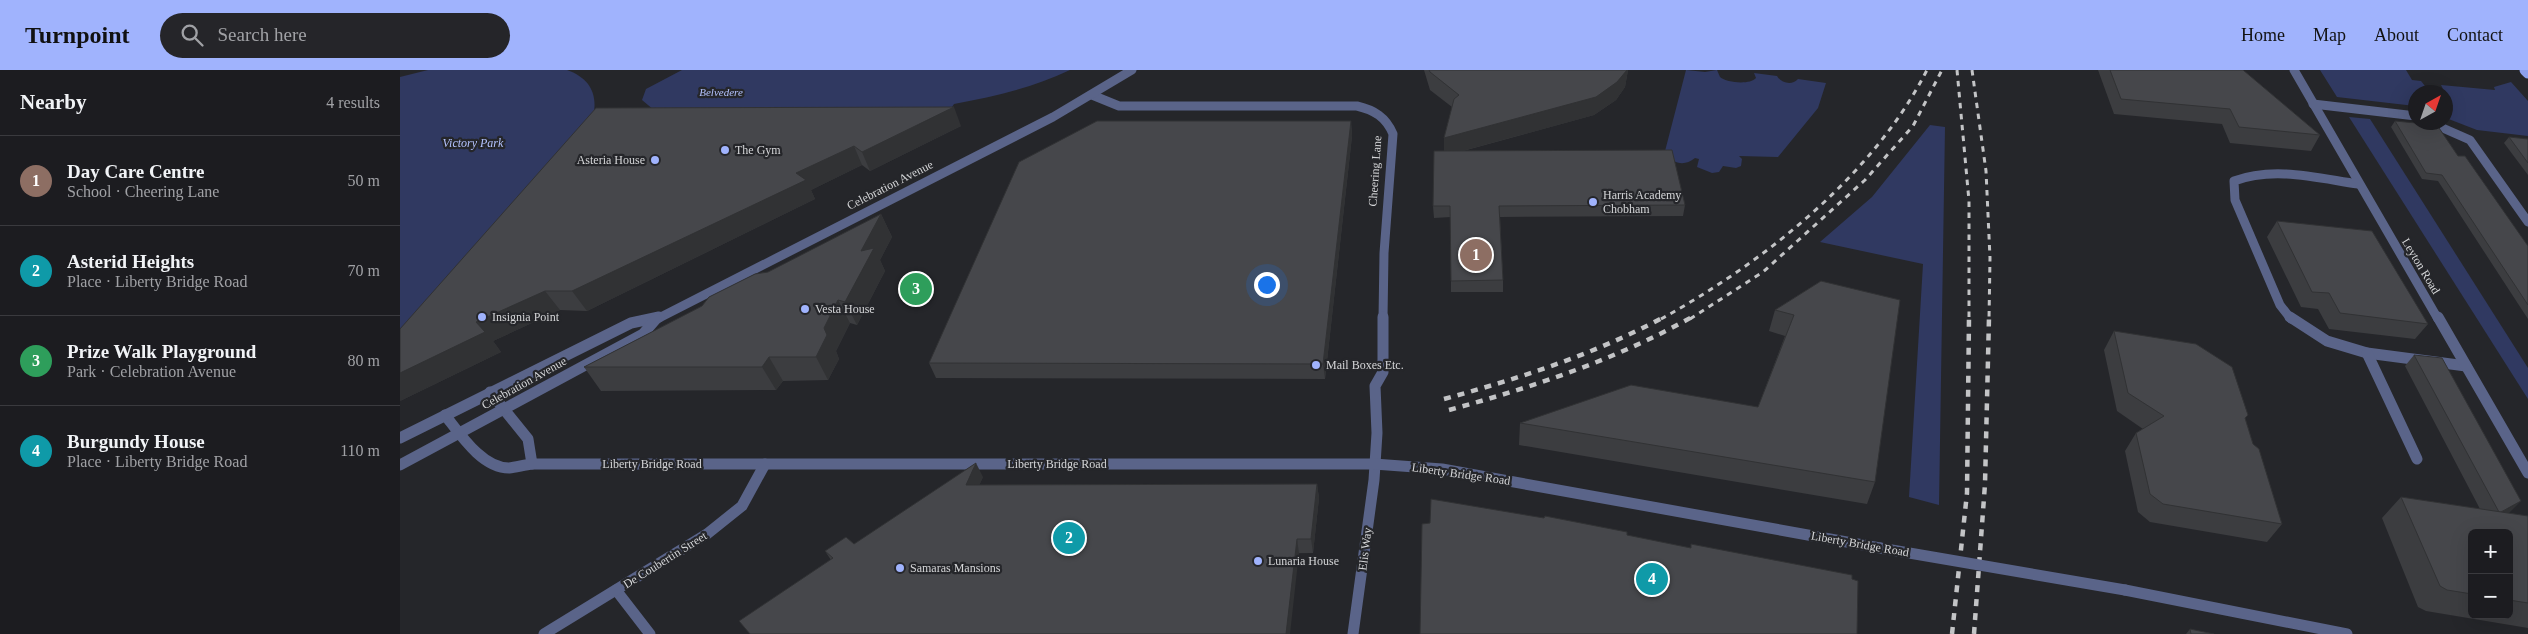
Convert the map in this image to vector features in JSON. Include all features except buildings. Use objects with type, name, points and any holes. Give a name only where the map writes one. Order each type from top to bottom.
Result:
[{"type":"street","name":"Celebration Avenue","points":[[400,438],[631,322],[656,319],[1053,117],[1132,70]]},
{"type":"street","name":"Leyton Road","points":[[2294,70],[2358,184],[2528,474]]},
{"type":"street","name":"Cheering Lane","points":[[1092,95],[1119,106],[1348,106],[1369,109],[1378,113],[1389,122],[1393,134],[1386,203],[1383,372],[1375,386],[1377,433],[1374,464]]},
{"type":"street","points":[[2313,104],[2408,114]]},
{"type":"street","points":[[2447,130],[2470,140],[2528,222]]},
{"type":"street","points":[[2358,184],[2269,173],[2246,174],[2234,181],[2235,200],[2280,305],[2293,321],[2327,341],[2367,353],[2466,366]]},
{"type":"street","name":"Celebration Avenue","points":[[400,465],[643,334],[656,319]]},
{"type":"street","points":[[2367,353],[2417,459]]},
{"type":"street","points":[[490,392],[528,439],[532,464]]},
{"type":"street","name":"Liberty Bridge Road","points":[[445,415],[473,451],[507,468],[532,464],[1374,464],[1442,469],[2125,590],[2347,634]]},
{"type":"street","name":"De Coubertin Street","points":[[544,634],[707,534],[732,516],[742,506],[765,464]]},
{"type":"street","name":"Elis Way","points":[[1353,634],[1359,604],[1374,464]]},
{"type":"street","points":[[616,590],[650,634]]},
{"type":"green space","name":"Victory Park","points":[[428,70],[567,70],[585,81],[592,91],[595,104],[594,112],[400,342],[400,77]]},
{"type":"green space","name":"Belvedere","points":[[682,70],[1070,70],[1042,82],[1013,91],[954,104],[950,110],[654,110],[642,100],[646,89]]},
{"type":"green space","points":[[1686,70],[1705,72],[1717,70],[1723,79],[1738,82],[1753,80],[1756,78],[1754,73],[1777,76],[1787,83],[1798,79],[1826,83],[1818,108],[1778,157],[1739,156],[1742,159],[1741,166],[1736,168],[1723,166],[1719,172],[1712,173],[1697,167],[1699,159],[1695,158],[1691,161],[1679,163],[1664,155]]},
{"type":"green space","points":[[2320,70],[2406,70],[2412,80],[2421,81],[2424,85],[2408,85],[2408,105],[2337,97]]},
{"type":"green space","points":[[2511,82],[2528,101],[2528,136],[2477,130],[2453,121],[2453,86],[2495,90],[2494,87]]},
{"type":"green space","points":[[2349,117],[2370,119],[2528,368],[2528,399]]},
{"type":"green space","points":[[1930,125],[1945,127],[1939,505],[1909,497],[1923,264],[1820,242],[1872,197]]},
{"type":"railway","points":[[1661,319],[1738,271],[1812,213],[1877,146],[1904,109],[1927,70]]},
{"type":"railway","points":[[1690,319],[1763,272],[1865,180],[1913,126],[1942,70]]},
{"type":"railway","points":[[1957,70],[1969,201],[1969,317]]},
{"type":"railway","points":[[1972,70],[1986,171],[1990,258],[1989,319]]},
{"type":"railway","points":[[1444,399],[1500,383],[1583,354],[1637,331],[1664,317]]},
{"type":"railway","points":[[1449,410],[1512,392],[1573,371],[1633,346],[1692,317]]},
{"type":"railway","points":[[1952,634],[1967,493],[1969,317]]},
{"type":"railway","points":[[1974,634],[1985,484],[1989,317]]},
{"type":"place","name":"The Gym","points":[[725,150]]},
{"type":"place","name":"Asteria House","points":[[655,160]]},
{"type":"place","name":"Harris Academy Chobham","points":[[1593,202]]},
{"type":"place","name":"Day Care Centre","points":[[1476,255]]},
{"type":"place","name":"Prize Walk Playground","points":[[916,289]]},
{"type":"place","name":"Vesta House","points":[[805,309]]},
{"type":"place","name":"Insignia Point","points":[[482,317]]},
{"type":"place","name":"Mail Boxes Etc.","points":[[1316,365]]},
{"type":"place","name":"Asterid Heights","points":[[1069,538]]},
{"type":"place","name":"Lunaria House","points":[[1258,561]]},
{"type":"place","name":"Samaras Mansions","points":[[900,568]]},
{"type":"place","name":"Burgundy House","points":[[1652,579]]}]
